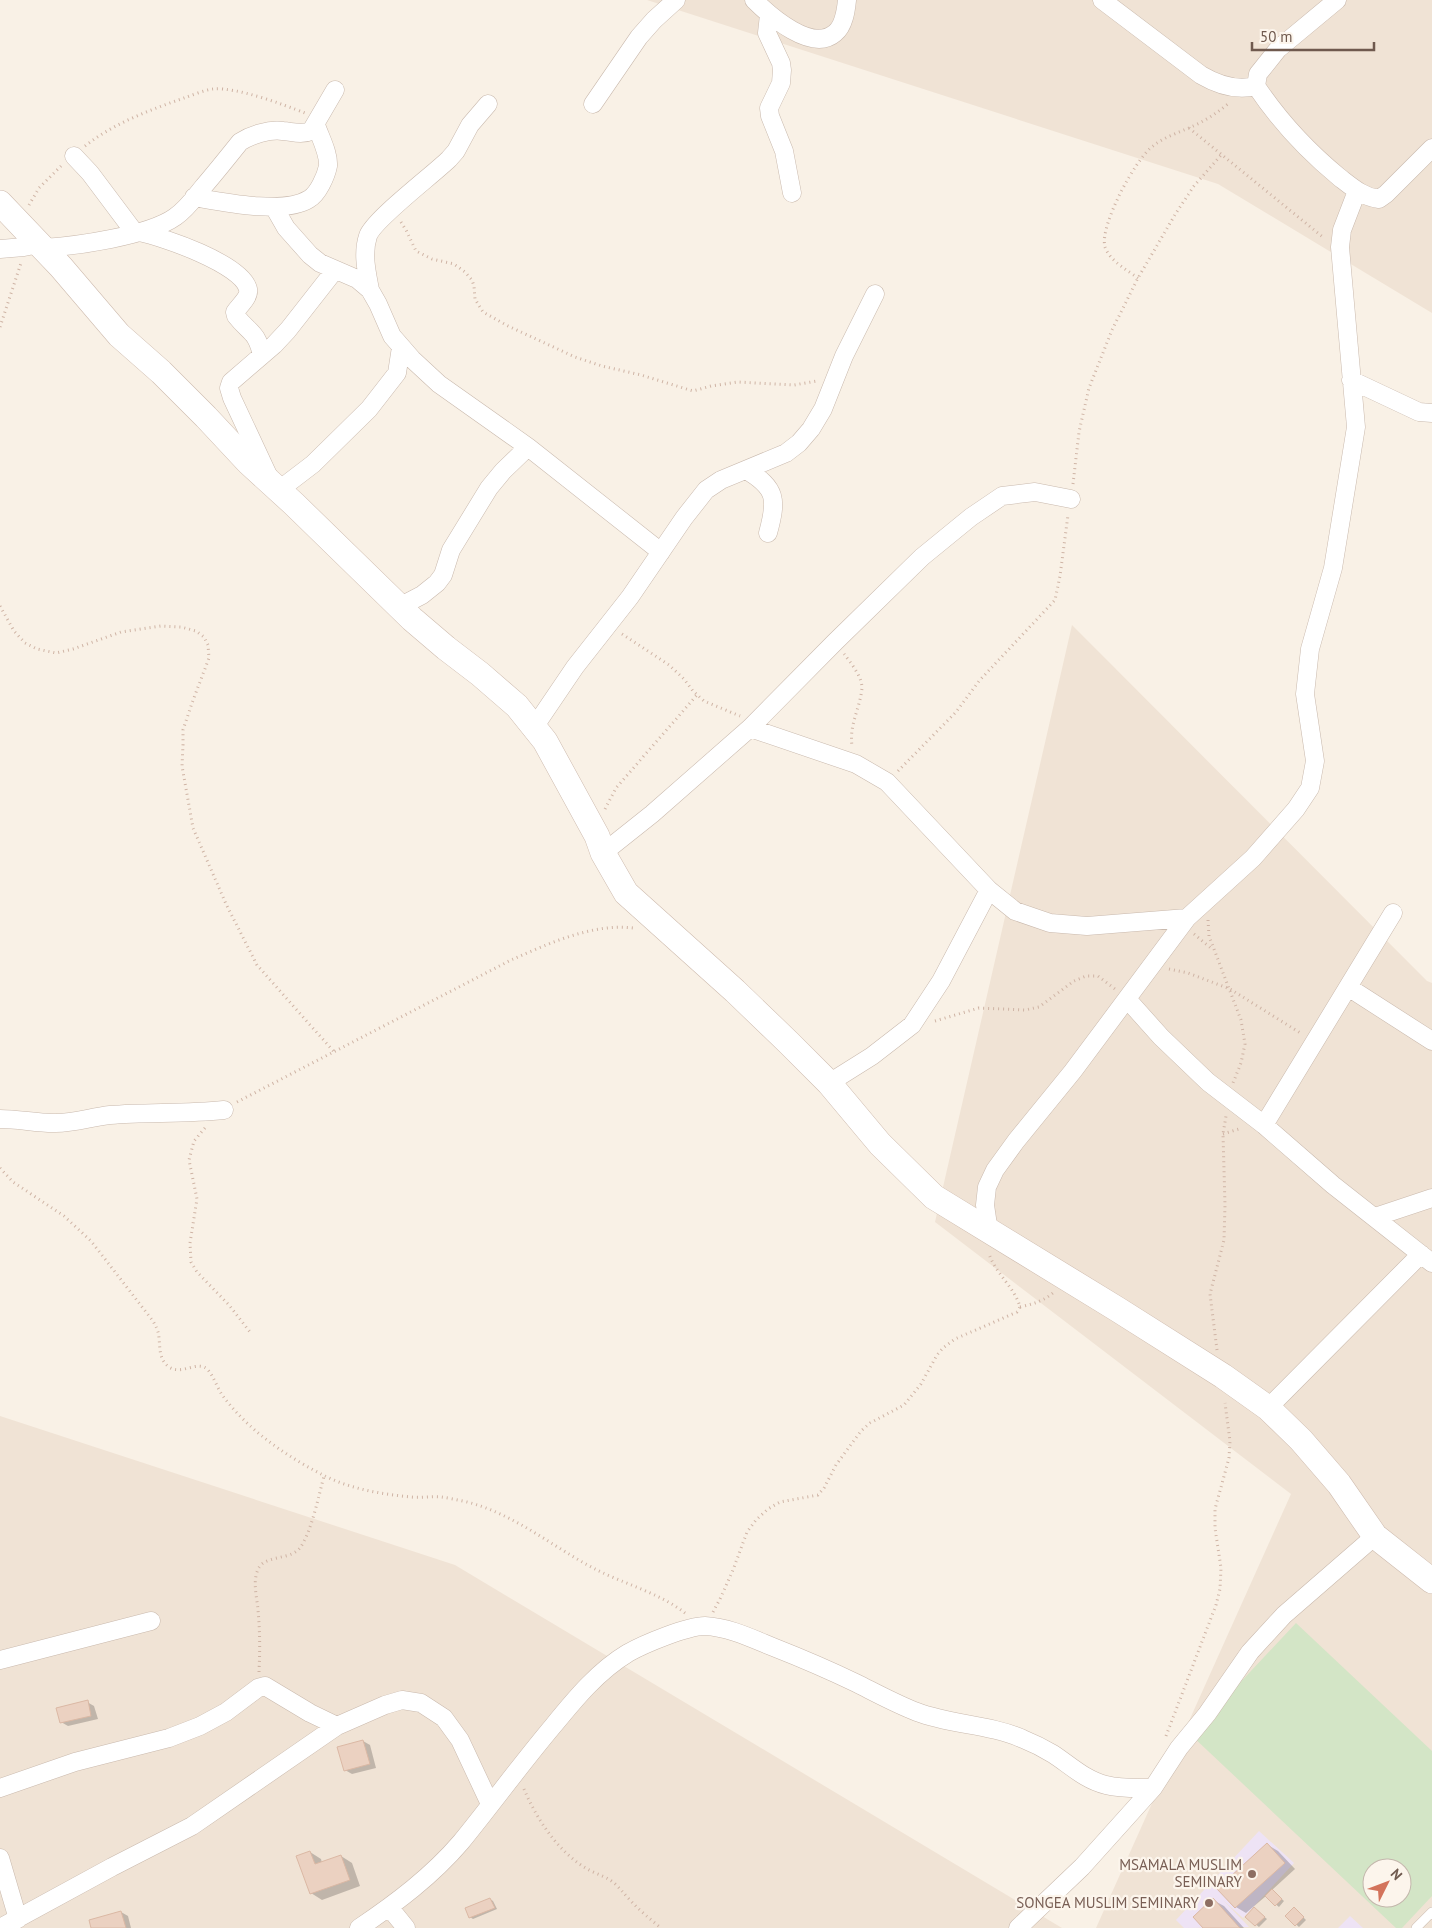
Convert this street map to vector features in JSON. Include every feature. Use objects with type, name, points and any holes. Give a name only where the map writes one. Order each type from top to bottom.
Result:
[{"type":"street","points":[[593,104],[640,37],[654,20],[676,0]]},
{"type":"street","points":[[754,0],[769,15],[789,29],[806,36],[828,37],[836,32],[842,23],[848,0]]},
{"type":"street","points":[[1102,0],[1201,76],[1226,86],[1252,87],[1297,140],[1357,191],[1369,198],[1379,199],[1432,148]]},
{"type":"street","points":[[1252,87],[1258,74],[1278,49],[1337,0]]},
{"type":"street","points":[[769,15],[767,34],[781,63],[782,70],[781,83],[769,108],[770,116],[784,151],[792,193]]},
{"type":"street","points":[[0,249],[32,241],[76,245],[137,233],[165,224],[177,216],[194,198],[240,142],[273,130],[305,133],[311,131],[335,90]]},
{"type":"street","points":[[488,104],[470,125],[456,152],[391,210],[368,234],[365,252],[370,290],[392,336],[440,384],[528,447],[661,552]]},
{"type":"street","points":[[194,198],[274,207],[307,201],[312,198],[318,190],[328,166],[318,122]]},
{"type":"street","points":[[74,156],[90,173],[137,233],[169,240],[222,264],[236,273],[248,289],[246,299],[235,312],[236,316],[255,334],[259,341],[262,356]]},
{"type":"street","points":[[989,1232],[984,1205],[986,1187],[994,1170],[1073,1071],[1185,922],[1253,858],[1296,809],[1310,788],[1315,761],[1305,694],[1310,649],[1334,568],[1356,427],[1340,247],[1342,230],[1357,191]]},
{"type":"street","points":[[0,203],[32,241],[119,335],[161,372],[248,462],[399,607],[446,648],[498,688],[517,706],[535,726],[545,741],[626,893],[735,990],[829,1083],[880,1144],[934,1197],[1223,1376],[1268,1408],[1301,1440],[1326,1469],[1375,1536],[1432,1581]]},
{"type":"street","points":[[274,207],[286,228],[310,255],[320,263],[357,280],[370,290]]},
{"type":"street","points":[[276,488],[243,422],[230,388],[231,382],[262,356],[288,330],[335,270]]},
{"type":"street","points":[[535,726],[575,666],[609,625],[684,518],[706,490],[721,480],[786,453],[799,443],[811,429],[875,294]]},
{"type":"street","points":[[276,488],[313,464],[369,409],[397,373],[401,347]]},
{"type":"street","points":[[1351,380],[1418,412],[1432,413]]},
{"type":"street","points":[[399,607],[422,595],[437,583],[443,574],[451,550],[489,488],[528,447]]},
{"type":"street","points":[[746,470],[762,480],[768,486],[772,495],[773,506],[768,533]]},
{"type":"street","points":[[600,844],[652,814],[754,725],[922,557],[971,517],[1002,496],[1035,492],[1071,498]]},
{"type":"street","points":[[754,725],[856,764],[887,782],[989,890],[1016,911],[1050,924],[1087,926],[1185,922]]},
{"type":"street","points":[[829,1083],[872,1056],[912,1025],[941,981],[989,890]]},
{"type":"street","points":[[1264,1125],[1393,913]]},
{"type":"street","points":[[1348,987],[1432,1041]]},
{"type":"street","points":[[1127,999],[1161,1037],[1208,1082],[1264,1125],[1333,1185],[1426,1258],[1268,1408]]},
{"type":"street","points":[[0,1119],[54,1123],[136,1113],[197,1113],[224,1110]]},
{"type":"street","points":[[1375,1217],[1432,1198]]},
{"type":"street","points":[[1018,1928],[1082,1867],[1153,1788],[1179,1748],[1208,1714],[1250,1652],[1284,1615],[1375,1536]]},
{"type":"street","points":[[0,1660],[151,1621]]},
{"type":"street","points":[[359,1928],[419,1884],[440,1865],[568,1706],[598,1675],[629,1653],[664,1637],[700,1626],[726,1629],[759,1641],[854,1682],[900,1706],[929,1716],[992,1728],[1022,1738],[1052,1754],[1084,1776],[1105,1785],[1128,1789],[1153,1788]]},
{"type":"street","points":[[0,1788],[75,1762],[169,1738],[226,1712],[258,1688],[265,1686],[310,1713],[337,1726]]},
{"type":"street","points":[[0,1928],[192,1826],[337,1726],[385,1705],[402,1700],[421,1703],[444,1718],[460,1740],[490,1804]]},
{"type":"street","points":[[0,1858],[18,1919]]},
{"type":"street","points":[[389,1907],[406,1928]]},
{"type":"lane","points":[[1416,1928],[1432,1912]]},
{"type":"path","points":[[1138,278],[1118,264],[1106,247],[1105,237],[1109,220],[1127,179],[1149,149],[1220,110],[1252,87]]},
{"type":"path","points":[[0,327],[32,241],[39,188],[91,142],[114,127],[155,108],[213,89],[231,90],[285,105],[318,122]]},
{"type":"path","points":[[1190,128],[1324,238],[1340,247]]},
{"type":"path","points":[[887,782],[956,712],[979,681],[1054,600],[1060,576],[1079,432],[1089,388],[1112,330],[1138,278],[1180,206],[1194,186],[1222,154]]},
{"type":"path","points":[[391,210],[406,230],[416,251],[432,259],[454,264],[472,280],[475,299],[483,312],[574,357],[693,391],[738,382],[794,385],[835,378]]},
{"type":"path","points":[[0,606],[14,631],[25,643],[37,649],[56,653],[74,649],[121,632],[161,626],[181,627],[196,631],[204,637],[208,645],[210,658],[192,703],[184,730],[183,745],[182,766],[193,828],[219,888],[257,965],[335,1053]]},
{"type":"path","points":[[609,625],[669,665],[704,701],[754,725]]},
{"type":"path","points":[[835,642],[857,674],[862,687],[850,733],[856,764]]},
{"type":"path","points":[[600,844],[609,800],[616,788],[697,695]]},
{"type":"path","points":[[1166,1738],[1216,1605],[1220,1589],[1221,1568],[1215,1528],[1215,1509],[1229,1458],[1230,1441],[1223,1376],[1212,1319],[1210,1294],[1224,1240],[1223,1134],[1228,1097],[1241,1063],[1245,1044],[1241,1020],[1212,949],[1209,936],[1208,920],[1213,894]]},
{"type":"path","points":[[1185,922],[1212,949]]},
{"type":"path","points":[[250,1332],[229,1305],[197,1272],[191,1262],[190,1243],[197,1199],[189,1160],[194,1141],[208,1124],[224,1110],[266,1086],[335,1053],[472,980],[551,943],[605,929],[630,927],[640,929]]},
{"type":"path","points":[[1152,965],[1188,973],[1230,990],[1314,1041]]},
{"type":"path","points":[[912,1025],[936,1021],[979,1008],[1025,1010],[1039,1007],[1074,981],[1086,976],[1098,976],[1127,999]]},
{"type":"path","points":[[0,1168],[13,1182],[64,1216],[91,1241],[153,1322],[158,1332],[159,1350],[163,1360],[169,1367],[180,1371],[199,1366],[208,1369],[223,1396],[267,1440],[292,1457],[324,1476],[354,1488],[411,1497],[441,1497],[470,1503],[497,1513],[597,1570],[678,1608],[700,1626],[720,1599],[747,1532],[768,1508],[780,1502],[818,1495],[824,1488],[836,1465],[861,1431],[870,1423],[904,1405],[921,1384],[943,1348],[955,1339],[1017,1312],[1020,1307],[1046,1299],[1066,1278]]},
{"type":"path","points":[[989,1232],[987,1250],[991,1261],[1020,1307]]},
{"type":"path","points":[[258,1688],[260,1634],[255,1583],[257,1570],[264,1562],[287,1556],[299,1549],[306,1538],[324,1476]]},
{"type":"path","points":[[516,1770],[541,1822],[557,1843],[590,1871],[609,1879],[619,1887],[630,1900],[661,1928]]},
{"type":"shaded area","points":[[647,0],[1432,0],[1432,313],[1218,184]]},
{"type":"shaded area","points":[[1072,625],[1427,981],[1432,983],[1432,1928],[1096,1928],[1291,1494],[935,1222]]},
{"type":"shaded area","points":[[0,1416],[455,1565],[1062,1928],[0,1928]]},
{"type":"shaded area","name":"MSAMALA MUSLIM SEMINARY","points":[[1259,1831],[1294,1863],[1243,1918],[1223,1900],[1249,1927],[1184,1928],[1176,1920]]},
{"type":"shaded area","points":[[1350,1916],[1363,1928],[1338,1928]]},
{"type":"green space","points":[[1296,1623],[1432,1751],[1432,1896],[1402,1928],[1396,1928],[1375,1908],[1412,1908],[1412,1858],[1362,1858],[1362,1896],[1191,1735]]},
{"type":"building","points":[[88,1700],[91,1716],[60,1723],[56,1708]]},
{"type":"building","points":[[363,1740],[370,1764],[344,1771],[337,1747]]},
{"type":"building","points":[[1267,1843],[1285,1863],[1235,1908],[1217,1889]]},
{"type":"building","points":[[310,1851],[315,1864],[341,1855],[350,1880],[310,1894],[296,1856]]},
{"type":"building","points":[[1272,1889],[1282,1899],[1275,1906],[1265,1896]]},
{"type":"building","points":[[490,1898],[495,1908],[469,1918],[465,1908]]},
{"type":"building","points":[[1213,1898],[1240,1928],[1203,1928],[1193,1917]]},
{"type":"building","points":[[1254,1907],[1265,1917],[1255,1926],[1245,1917]]},
{"type":"building","points":[[1294,1907],[1304,1917],[1295,1926],[1285,1916]]},
{"type":"building","points":[[121,1911],[126,1928],[91,1928],[89,1920]]},
{"type":"place","name":"MSAMALA MUSLIM SEMINARY","points":[[1252,1874]]},
{"type":"place","name":"SONGEA MUSLIM SEMINARY","points":[[1209,1903]]}]
